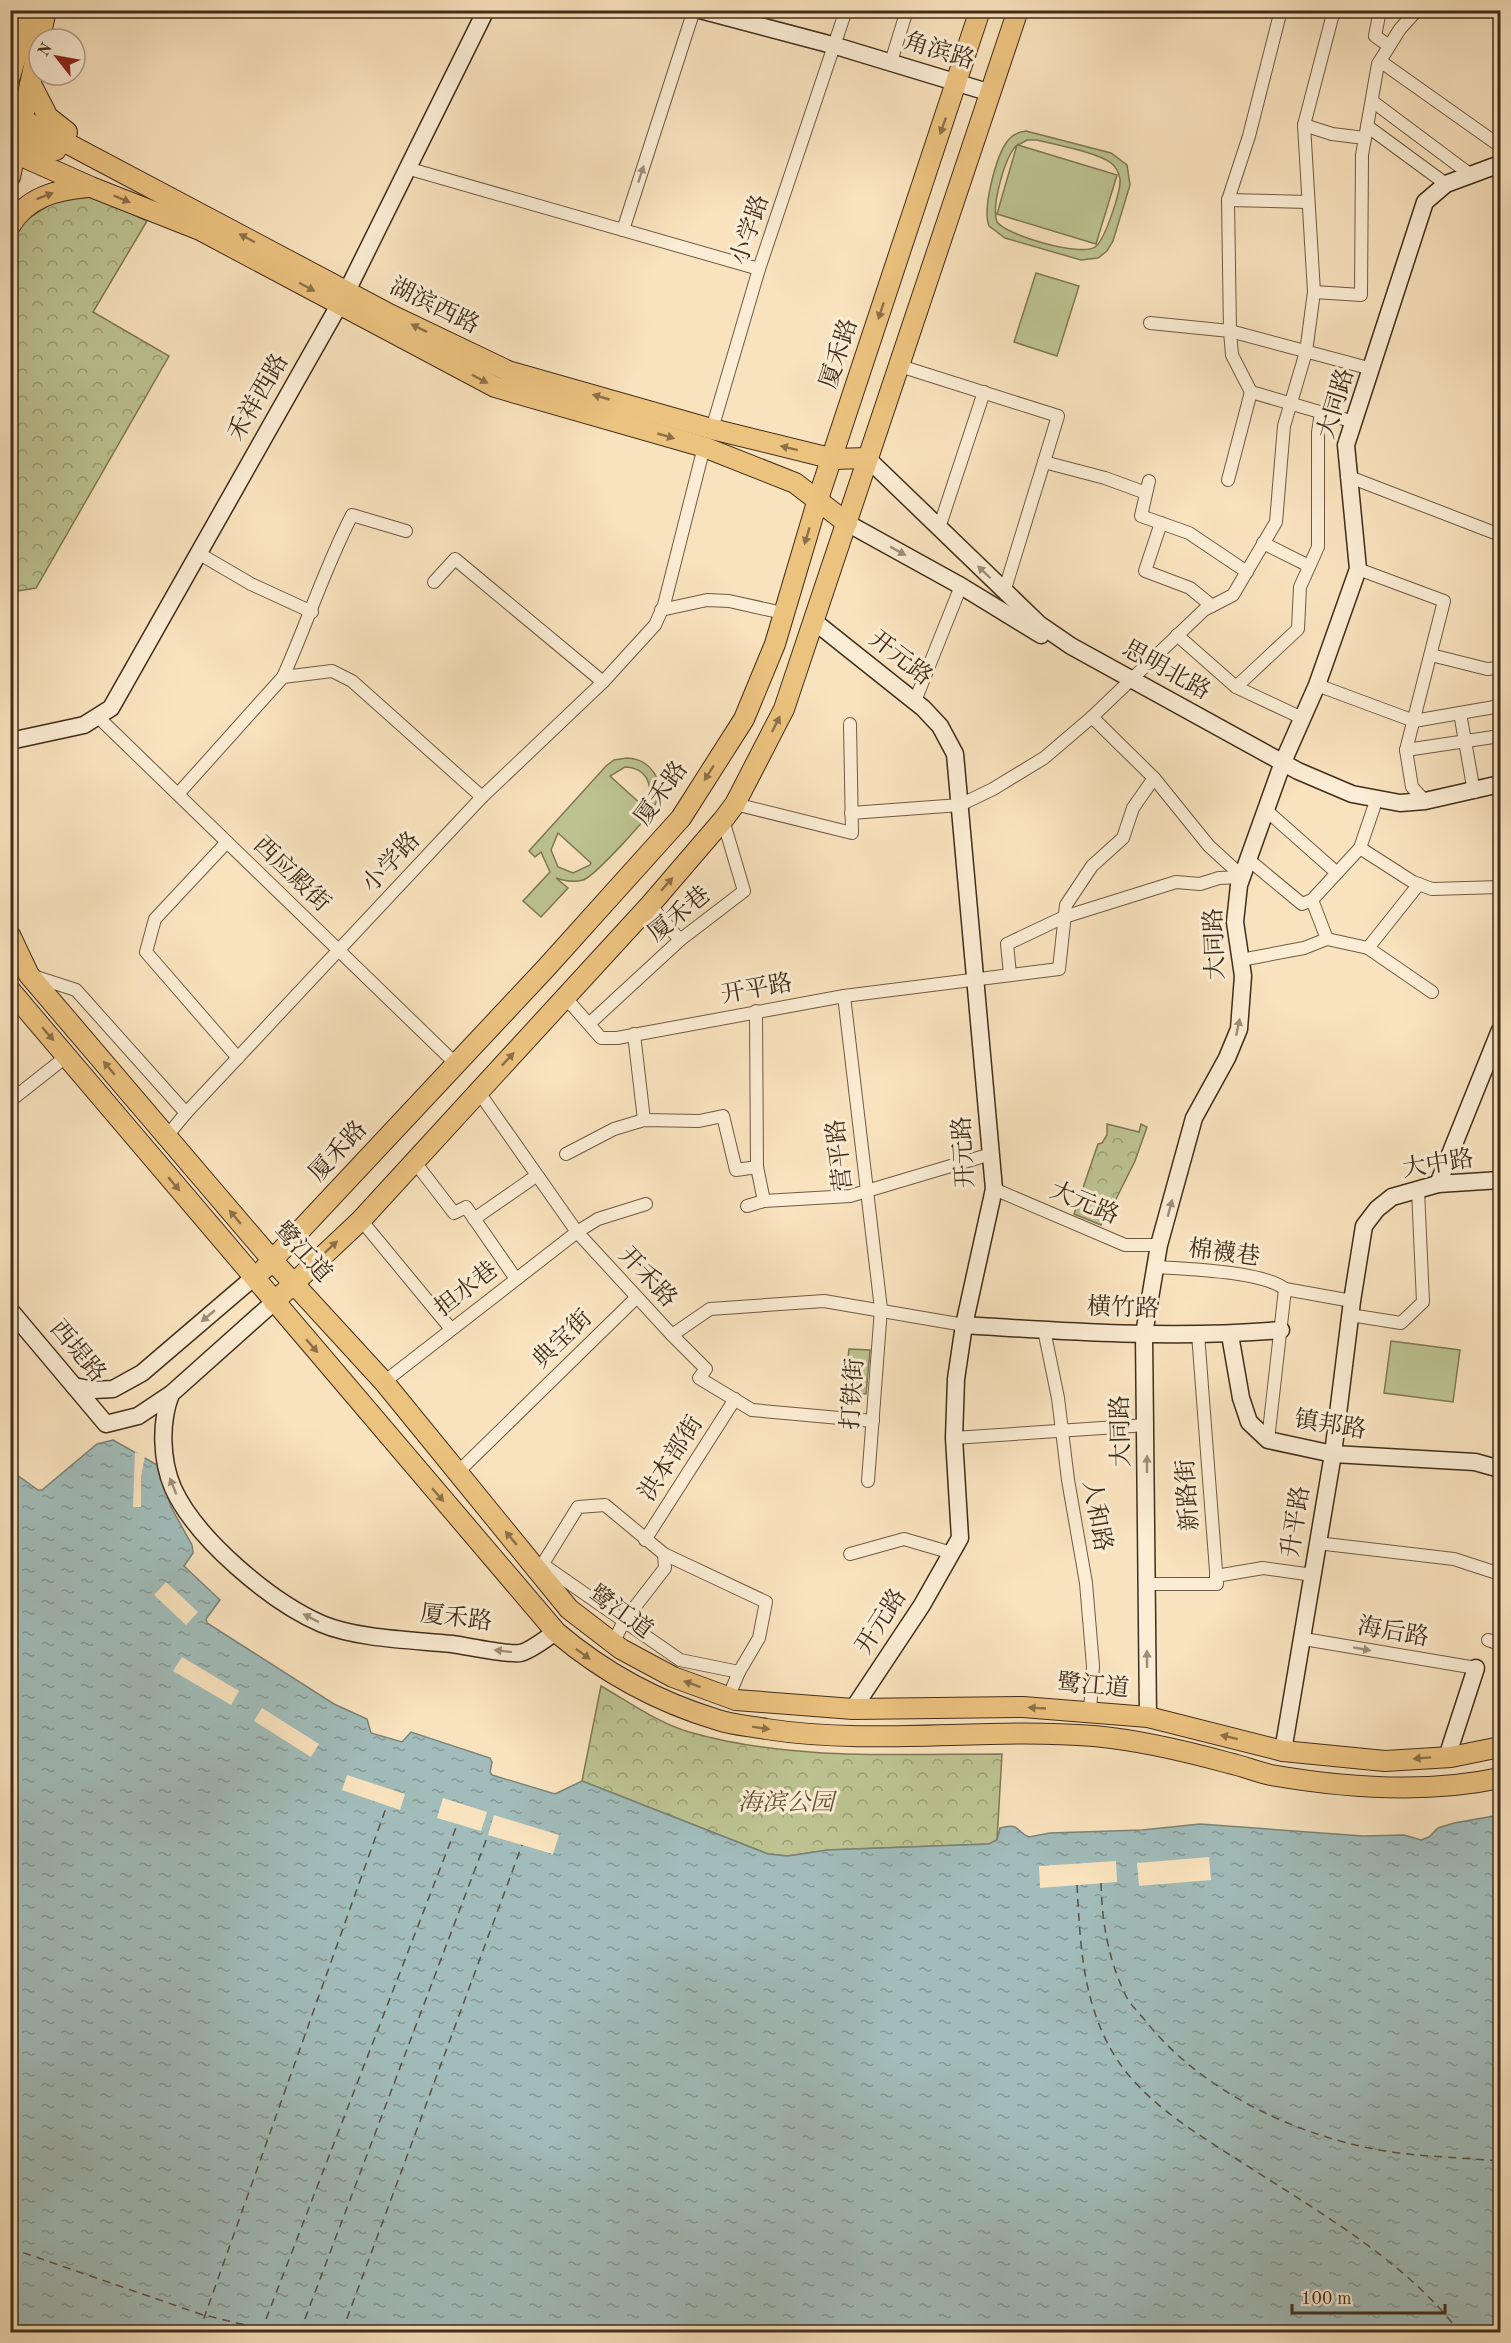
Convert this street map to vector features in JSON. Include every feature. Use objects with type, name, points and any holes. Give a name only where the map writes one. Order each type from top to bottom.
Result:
[{"type":"main road","points":[[30,10],[30,27]]},
{"type":"main road","points":[[37,27],[46,10]]},
{"type":"main road","name":"厦禾路","points":[[253,1278],[273,1261],[681,818],[744,719],[775,645],[818,499],[834,459],[980,10]]},
{"type":"main road","points":[[273,1302],[361,1220],[650,904],[735,804],[784,709],[1018,10]]},
{"type":"main road","points":[[10,76],[27,46]]},
{"type":"main road","points":[[10,177],[16,135],[30,87]]},
{"type":"main road","points":[[33,87],[48,117],[115,167]]},
{"type":"main road","points":[[16,135],[124,184],[169,196]]},
{"type":"main road","name":"湖滨西路","points":[[16,135],[91,187],[200,230],[343,298],[508,371],[712,429],[834,459],[867,458]]},
{"type":"main road","name":"湖滨西路","points":[[16,135],[115,167],[169,196],[495,387],[704,447],[795,483],[847,523]]},
{"type":"main road","points":[[10,226],[38,197],[64,189],[91,187]]},
{"type":"main road","name":"鹭江道","points":[[10,936],[29,975],[273,1261],[384,1382],[457,1473],[540,1568],[569,1609],[614,1644],[673,1677],[736,1701],[853,1709],[1023,1707],[1090,1711],[1148,1717],[1283,1751],[1385,1761],[1447,1757],[1500,1747]]},
{"type":"main road","name":"鹭江道","points":[[10,990],[17,1009],[67,1056],[273,1302],[556,1632],[584,1656],[648,1694],[720,1721],[800,1734],[851,1737],[999,1733],[1095,1736],[1176,1750],[1269,1774],[1330,1783],[1395,1788],[1442,1787],[1500,1778]]},
{"type":"street","points":[[24,10],[27,27]]},
{"type":"street","points":[[40,27],[53,10]]},
{"type":"street","name":"禾祥西路","points":[[10,741],[84,726],[111,708],[343,298],[410,169],[486,10]]},
{"type":"street","points":[[623,230],[693,10]]},
{"type":"street","name":"角滨路","points":[[700,10],[836,46],[991,93]]},
{"type":"street","name":"小学路","points":[[712,429],[759,269],[836,46],[846,10]]},
{"type":"street","points":[[891,62],[907,10]]},
{"type":"street","points":[[1228,480],[1251,392],[1232,355],[1228,200],[1249,135],[1281,10]]},
{"type":"street","points":[[851,813],[960,805],[993,789],[1044,758],[1092,717],[1204,610],[1233,595],[1247,572],[1276,522],[1284,426],[1306,352],[1314,292],[1304,125],[1334,10]]},
{"type":"street","points":[[1380,10],[1375,36],[1389,46]]},
{"type":"street","points":[[1314,292],[1361,295],[1362,155],[1371,101],[1380,61],[1400,29],[1417,10]]},
{"type":"street","points":[[1380,61],[1500,146]]},
{"type":"street","points":[[1371,101],[1471,175]]},
{"type":"street","points":[[1304,125],[1332,134],[1366,132],[1446,184]]},
{"type":"street","name":"大同路","points":[[1148,1717],[1147,1425],[1144,1334],[1159,1245],[1194,1118],[1227,1058],[1239,1029],[1243,975],[1235,922],[1243,877],[1282,766],[1317,685],[1358,570],[1347,476],[1346,446],[1425,202],[1446,184],[1500,164]]},
{"type":"street","points":[[410,169],[759,269]]},
{"type":"street","points":[[1228,200],[1307,202]]},
{"type":"street","points":[[1150,324],[1230,332],[1372,369]]},
{"type":"street","points":[[900,366],[1058,416],[1004,592]]},
{"type":"street","points":[[939,528],[984,392]]},
{"type":"street","points":[[1251,392],[1354,422]]},
{"type":"street","points":[[1236,687],[1298,629],[1300,587],[1318,547],[1318,432],[1322,412]]},
{"type":"street","name":"小学路","points":[[166,1136],[482,797],[603,682],[655,626],[704,447]]},
{"type":"street","name":"思明北路","points":[[867,458],[1039,624],[1128,683]]},
{"type":"street","points":[[1044,462],[1147,487],[1141,516],[1189,533],[1247,572]]},
{"type":"street","points":[[1347,476],[1500,536]]},
{"type":"street","points":[[178,794],[283,677],[312,612],[339,540],[352,515],[406,531]]},
{"type":"street","name":"思明北路","points":[[847,523],[1128,683],[1334,796],[1391,810],[1446,805],[1500,792]]},
{"type":"street","points":[[1161,523],[1144,570],[1190,588],[1212,606]]},
{"type":"street","points":[[1263,543],[1309,566]]},
{"type":"street","points":[[937,573],[951,572],[958,567],[963,561],[964,552]]},
{"type":"street","points":[[198,553],[251,584],[312,612]]},
{"type":"street","points":[[434,582],[456,559],[603,682]]},
{"type":"street","points":[[1358,570],[1444,601],[1406,750],[1412,787],[1425,801]]},
{"type":"street","points":[[915,701],[961,586]]},
{"type":"street","points":[[661,610],[707,600],[729,601],[783,613]]},
{"type":"street","name":"开元路","points":[[815,622],[915,701],[940,726],[955,754],[994,1189],[964,1325],[956,1379],[954,1438],[960,1538],[853,1709]]},
{"type":"street","points":[[1178,635],[1236,687],[1302,718]]},
{"type":"street","points":[[1431,655],[1487,669],[1500,668]]},
{"type":"street","points":[[283,677],[332,671],[352,681],[482,797]]},
{"type":"street","points":[[1317,685],[1414,721],[1500,706]]},
{"type":"street","points":[[1460,712],[1474,792]]},
{"type":"street","name":"西应殿街","points":[[98,717],[456,1064]]},
{"type":"street","points":[[1092,717],[1154,778],[1209,846],[1243,877]]},
{"type":"street","points":[[735,804],[852,833],[850,724]]},
{"type":"street","points":[[1406,750],[1500,736]]},
{"type":"street","name":"思明北路","points":[[1282,766],[1352,794],[1400,803],[1474,792],[1500,784]]},
{"type":"street","points":[[1064,917],[1066,906],[1092,866],[1123,838],[1133,808],[1154,778]]},
{"type":"street","points":[[1249,860],[1302,904],[1312,900],[1360,848],[1374,807]]},
{"type":"street","points":[[1268,811],[1337,873]]},
{"type":"street","name":"厦禾巷","points":[[590,1023],[680,940],[744,891],[723,820]]},
{"type":"street","points":[[227,842],[155,919],[146,952],[238,1058]]},
{"type":"street","points":[[1360,848],[1419,884],[1432,889],[1500,887]]},
{"type":"street","points":[[1010,974],[1007,944],[1064,917],[1176,882],[1200,884],[1219,878],[1243,877]]},
{"type":"street","points":[[1368,948],[1419,884]]},
{"type":"street","points":[[1312,900],[1327,939]]},
{"type":"street","points":[[650,904],[680,940]]},
{"type":"street","name":"开平路","points":[[565,997],[601,1038],[617,1038],[844,996],[1059,969],[1064,917]]},
{"type":"street","points":[[1241,960],[1304,948],[1327,939],[1368,948],[1432,992]]},
{"type":"street","points":[[29,975],[76,990],[186,1113]]},
{"type":"street","name":"营平路","points":[[844,996],[881,1309]]},
{"type":"street","points":[[756,1011],[757,1167],[764,1201]]},
{"type":"street","points":[[1438,1184],[1500,1030]]},
{"type":"street","points":[[634,1034],[644,1120]]},
{"type":"street","points":[[10,1101],[67,1056]]},
{"type":"street","name":"开禾路","points":[[478,1091],[577,1232],[672,1335],[710,1310],[824,1300],[964,1325]]},
{"type":"street","points":[[566,1154],[614,1129],[644,1120],[699,1121],[723,1116],[736,1170],[757,1167]]},
{"type":"street","points":[[747,1206],[764,1201],[850,1196],[991,1154]]},
{"type":"street","points":[[414,1161],[454,1213],[466,1207],[516,1279]]},
{"type":"street","points":[[474,1219],[536,1176]]},
{"type":"street","name":"大中路","points":[[1351,1308],[1365,1226],[1377,1209],[1392,1197],[1438,1184],[1500,1180]]},
{"type":"street","name":"大元路","points":[[994,1189],[1125,1245],[1159,1245]]},
{"type":"street","name":"棉襪巷","points":[[1156,1267],[1208,1270],[1276,1281],[1285,1289],[1401,1323],[1423,1302],[1418,1190]]},
{"type":"street","name":"担水巷","points":[[384,1382],[577,1232],[598,1220],[646,1204]]},
{"type":"street","points":[[361,1220],[451,1329]]},
{"type":"street","name":"厦禾路","points":[[74,1386],[94,1390],[113,1389],[142,1372],[253,1278]]},
{"type":"street","points":[[1268,1440],[1285,1289]]},
{"type":"street","name":"典宝街","points":[[457,1473],[636,1298]]},
{"type":"street","points":[[171,1394],[273,1302]]},
{"type":"street","name":"升平路","points":[[1283,1751],[1304,1639],[1317,1543],[1333,1454],[1351,1308]]},
{"type":"street","name":"打铁街","points":[[868,1481],[881,1309]]},
{"type":"street","name":"西堤路","points":[[10,1310],[106,1424],[138,1416],[171,1394]]},
{"type":"street","name":"横竹路","points":[[964,1325],[1144,1334],[1230,1335],[1281,1330]]},
{"type":"street","name":"人和路","points":[[1044,1330],[1086,1583],[1093,1666],[1090,1711]]},
{"type":"street","name":"新路街","points":[[1198,1334],[1216,1576]]},
{"type":"street","points":[[672,1335],[706,1369],[699,1378],[752,1410],[873,1421]]},
{"type":"street","name":"镇邦路","points":[[1230,1335],[1241,1398],[1249,1422],[1268,1440],[1333,1454],[1475,1462],[1500,1469]]},
{"type":"street","name":"厦禾路","points":[[171,1394],[163,1424],[169,1476],[176,1495],[231,1563],[295,1610],[324,1625],[359,1633],[520,1653],[556,1632]]},
{"type":"street","name":"洪本部街","points":[[645,1540],[735,1400]]},
{"type":"street","points":[[954,1438],[1062,1433],[1147,1425]]},
{"type":"street","points":[[728,1698],[739,1672],[759,1638],[766,1602],[664,1554],[605,1505],[578,1507],[540,1568],[624,1621],[680,1660],[739,1672]]},
{"type":"street","points":[[850,1554],[904,1539],[952,1553]]},
{"type":"street","points":[[1317,1543],[1454,1558],[1500,1574]]},
{"type":"street","points":[[614,1644],[624,1621],[665,1568],[664,1554]]},
{"type":"street","points":[[1147,1584],[1217,1584],[1216,1576],[1263,1568],[1313,1575]]},
{"type":"street","name":"海后路","points":[[1304,1639],[1476,1668]]},
{"type":"street","points":[[1488,1640],[1500,1644]]},
{"type":"street","points":[[1447,1757],[1476,1668]]},
{"type":"green space","points":[[1026,131],[1111,153],[1127,165],[1130,185],[1113,241],[1107,251],[1098,258],[1081,260],[1005,238],[989,226],[987,208],[998,160],[1008,140],[1015,134]],"holes":[[[1027,140],[1037,140],[1096,155],[1111,163],[1118,172],[1120,185],[1115,204],[1108,226],[1095,247],[1075,249],[1029,239],[1004,228],[997,222],[996,205],[1000,182],[1008,159],[1017,145],[997,214],[1096,244],[1117,175],[1018,145]]]},
{"type":"green space","points":[[96,197],[147,221],[93,312],[169,356],[36,588],[11,592],[11,241],[21,223],[59,199]]},
{"type":"green space","points":[[1036,273],[1079,286],[1057,356],[1014,342]]},
{"type":"green space","points":[[635,759],[649,767],[659,787],[656,803],[622,845],[589,876],[576,881],[556,878],[568,888],[541,917],[523,901],[550,872],[541,852],[535,857],[529,851],[614,760]],"holes":[[[625,767],[639,771],[648,780],[649,793],[643,806],[610,776]],[[558,833],[591,863],[590,865],[573,873],[558,867],[551,850]]]},
{"type":"green space","points":[[1107,1124],[1139,1132],[1141,1124],[1147,1127],[1135,1161],[1114,1203],[1110,1203],[1101,1225],[1074,1214],[1098,1144],[1102,1143],[1107,1135]]},
{"type":"green space","points":[[1391,1341],[1460,1350],[1453,1402],[1384,1393]]},
{"type":"green space","points":[[849,1349],[870,1350],[866,1394],[844,1392]]},
{"type":"green space","name":"海滨公园","points":[[601,1686],[644,1712],[677,1728],[766,1748],[884,1755],[1002,1754],[997,1840],[989,1844],[828,1850],[788,1856],[768,1854],[582,1781]]},
{"type":"water","points":[[113,1440],[159,1466],[171,1507],[192,1545],[193,1553],[184,1566],[220,1600],[206,1619],[207,1623],[334,1704],[367,1719],[371,1733],[402,1742],[411,1732],[490,1758],[492,1775],[555,1794],[582,1781],[768,1854],[788,1856],[828,1850],[989,1844],[997,1840],[1000,1828],[1006,1826],[1015,1827],[1029,1837],[1050,1833],[1142,1830],[1200,1824],[1363,1836],[1404,1835],[1421,1840],[1429,1837],[1438,1828],[1500,1815],[1500,2332],[11,2332],[10,1470],[38,1490],[42,1490],[97,1444]]},
{"type":"pier","points":[[135,1452],[145,1456],[141,1477],[141,1507],[133,1507]]},
{"type":"pier","points":[[166,1582],[198,1612],[186,1625],[154,1595]]},
{"type":"pier","points":[[182,1657],[239,1691],[231,1705],[173,1671]]},
{"type":"pier","points":[[262,1708],[319,1744],[311,1757],[254,1721]]},
{"type":"pier","points":[[347,1775],[405,1794],[400,1810],[342,1790]]},
{"type":"pier","points":[[443,1798],[487,1812],[481,1831],[437,1818]]},
{"type":"pier","points":[[494,1815],[559,1835],[553,1854],[488,1835]]},
{"type":"pier","points":[[1209,1857],[1211,1880],[1139,1886],[1137,1863]]},
{"type":"pier","points":[[1116,1861],[1117,1882],[1040,1888],[1039,1866]]},
{"type":"ferry route","points":[[199,2332],[387,1805]]},
{"type":"ferry route","points":[[261,2332],[457,1825]]},
{"type":"ferry route","points":[[300,2332],[488,1835]]},
{"type":"ferry route","points":[[342,2332],[522,1845]]},
{"type":"ferry route","points":[[1101,1883],[1107,1940],[1114,1967],[1127,1997],[1165,2043],[1217,2085],[1275,2118],[1338,2140],[1401,2153],[1500,2161]]},
{"type":"ferry route","points":[[1077,1885],[1081,1946],[1093,2006],[1108,2044],[1119,2063],[1133,2080],[1148,2096],[1183,2124],[1327,2217],[1386,2259],[1438,2306],[1459,2332]]},
{"type":"ferry route","points":[[10,2248],[200,2314],[274,2332]]}]
